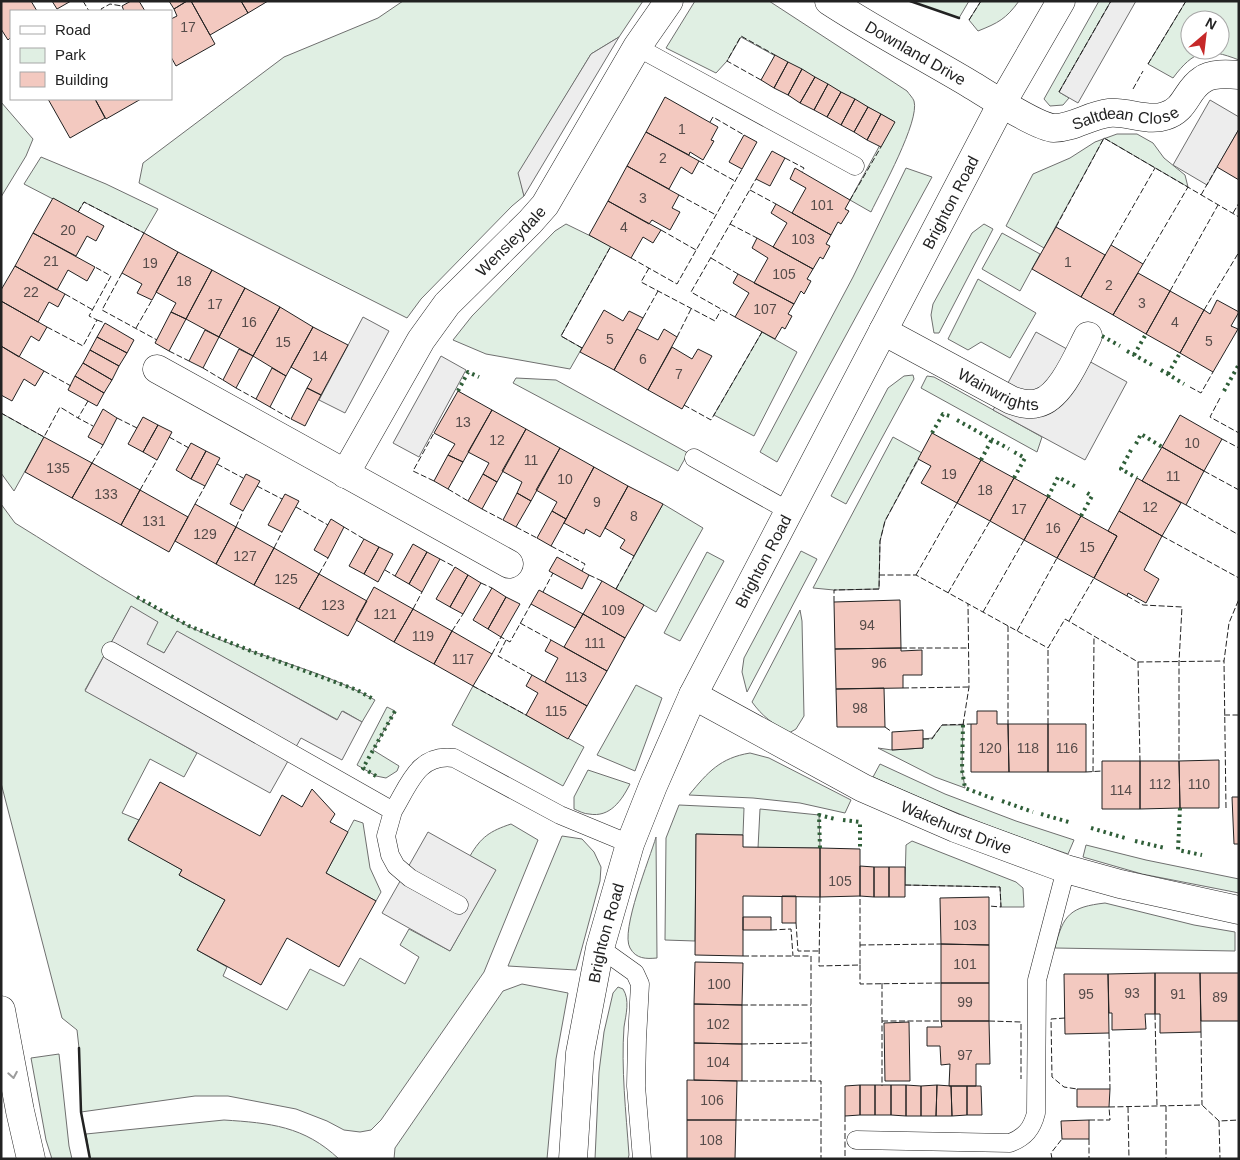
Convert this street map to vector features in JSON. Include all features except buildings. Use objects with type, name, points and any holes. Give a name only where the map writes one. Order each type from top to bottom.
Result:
[{"type":"street","name":"Wensleydale","points":[[345,474],[421,340],[448,304],[545,205],[637,47],[669,1]]},
{"type":"street","name":"Downland Drive","points":[[829,1],[872,29],[1002,103]]},
{"type":"street","name":"Brighton Road","points":[[573,1159],[580,1053],[600,948],[630,844],[653,786],[693,695],[1002,103],[1060,1]]},
{"type":"street","name":"Saltdean Close","points":[[1002,103],[1034,121],[1053,128],[1070,126],[1093,109],[1108,113],[1165,117],[1180,108],[1202,80],[1217,74],[1239,75]]},
{"type":"street","name":"Wainwrights","points":[[883,332],[1011,400],[1026,404],[1039,403],[1050,397],[1060,388],[1088,336]]},
{"type":"street","points":[[156,369],[509,564]]},
{"type":"street","name":"Wakehurst Drive","points":[[693,695],[863,788],[955,828],[1066,869],[1120,884],[1239,910]]},
{"type":"street","points":[[1,1010],[31,1159]]},
{"type":"lane","points":[[637,47],[855,166]]},
{"type":"lane","points":[[694,458],[789,511]]},
{"type":"lane","points":[[111,651],[393,811]]},
{"type":"lane","points":[[459,905],[410,878],[396,866],[390,855],[386,836],[393,811],[415,774],[424,764],[432,759],[442,756],[454,758],[560,816],[630,844]]},
{"type":"lane","points":[[856,1140],[1010,1144],[1027,1134],[1033,1125],[1036,1113],[1037,980],[1066,869]]},
{"type":"lane","points":[[600,948],[635,973],[640,984],[636,1039],[636,1086],[642,1159]]},
{"type":"green space","points":[[403,1],[643,1],[619,37],[591,54],[519,173],[524,196],[421,299],[407,318],[139,183],[143,163],[284,57],[378,18]]},
{"type":"green space","points":[[695,1],[769,1],[907,91],[914,101],[911,124],[906,139],[871,212],[850,200],[893,121],[741,37],[727,61],[716,73],[666,48]]},
{"type":"green space","points":[[910,1],[969,1],[959,18]]},
{"type":"green space","points":[[981,1],[1019,1],[1001,20],[978,31],[969,20]]},
{"type":"green space","points":[[1099,1],[1111,1],[1059,92],[1069,98],[1063,105],[1050,106],[1044,99]]},
{"type":"green space","points":[[1186,1],[1239,1],[1239,60],[1230,57],[1230,10],[1181,10]]},
{"type":"green space","points":[[1180,11],[1180,60],[1190,60],[1173,78],[1148,64]]},
{"type":"green space","points":[[1,102],[33,139],[26,156],[1,197]]},
{"type":"green space","points":[[1117,134],[1137,134],[1153,143],[1164,158],[1185,175],[1188,187],[1105,138]]},
{"type":"green space","points":[[1104,139],[1044,248],[1006,226],[1033,174],[1070,158],[1095,142]]},
{"type":"green space","points":[[41,157],[106,184],[158,209],[144,233],[84,202],[78,212],[24,184]]},
{"type":"green space","points":[[906,168],[932,177],[777,462],[760,452],[853,277]]},
{"type":"green space","points":[[566,224],[611,246],[561,336],[582,348],[570,369],[486,354],[453,340],[472,316],[555,231]]},
{"type":"green space","points":[[984,224],[993,229],[939,333],[934,333],[931,315],[933,304],[972,233]]},
{"type":"green space","points":[[1002,233],[1040,254],[1020,291],[982,269]]},
{"type":"green space","points":[[978,279],[1036,313],[1010,358],[981,342],[968,350],[948,339]]},
{"type":"green space","points":[[762,332],[797,352],[754,436],[714,415]]},
{"type":"green space","points":[[913,375],[914,379],[846,504],[831,496],[888,388],[904,376]]},
{"type":"green space","points":[[927,376],[934,377],[1042,437],[1037,452],[921,388]]},
{"type":"green space","points":[[516,378],[556,380],[688,453],[678,471],[513,383]]},
{"type":"green space","points":[[1,413],[44,437],[14,491],[1,473]]},
{"type":"green space","points":[[893,437],[922,453],[885,521],[880,541],[879,589],[834,590],[813,588]]},
{"type":"green space","points":[[1,504],[15,523],[122,589],[188,626],[234,645],[330,679],[375,700],[362,722],[343,711],[338,720],[177,632],[164,653],[146,644],[131,607],[85,690],[197,753],[184,777],[150,759],[122,813],[139,820],[128,839],[182,870],[179,875],[225,900],[197,950],[227,967],[223,976],[287,1010],[310,969],[344,986],[360,958],[405,984],[419,957],[400,945],[409,929],[450,951],[495,870],[470,856],[482,839],[497,829],[511,824],[538,840],[484,972],[381,1120],[371,1130],[360,1132],[344,1130],[296,1109],[228,1096],[195,1096],[81,1112],[77,1030],[62,1018],[1,783]]},
{"type":"green space","points":[[663,504],[703,528],[656,612],[616,589]]},
{"type":"green space","points":[[801,551],[817,559],[747,692],[742,672],[744,658]]},
{"type":"green space","points":[[707,552],[724,561],[680,641],[664,633]]},
{"type":"green space","points":[[800,610],[802,621],[804,716],[796,729],[789,733],[768,719],[752,702]]},
{"type":"green space","points":[[636,685],[662,698],[635,771],[597,755]]},
{"type":"green space","points":[[473,686],[584,747],[563,786],[452,725]]},
{"type":"green space","points":[[387,707],[395,711],[373,750],[399,766],[397,771],[386,778],[376,776],[357,765]]},
{"type":"green space","points":[[942,725],[963,725],[962,770],[965,788],[935,777],[878,748],[892,750],[923,748],[923,739],[932,738]]},
{"type":"green space","points":[[750,753],[769,758],[851,800],[845,813],[800,803],[753,798],[689,795],[715,767],[730,758]]},
{"type":"green space","points":[[880,764],[945,794],[1016,821],[1074,840],[1068,854],[970,818],[873,777]]},
{"type":"green space","points":[[588,770],[630,784],[619,802],[609,810],[596,815],[574,809],[574,797]]},
{"type":"green space","points":[[679,805],[744,808],[743,835],[696,834],[695,941],[665,940],[666,838]]},
{"type":"green space","points":[[760,809],[819,815],[820,848],[758,848]]},
{"type":"green space","points":[[354,820],[363,823],[370,868],[381,892],[376,901],[326,873]]},
{"type":"green space","points":[[562,836],[582,839],[594,852],[601,867],[600,881],[576,970],[508,966]]},
{"type":"green space","points":[[656,837],[657,958],[645,958],[632,952],[630,948],[628,939],[629,926],[637,894]]},
{"type":"green space","points":[[912,841],[1016,882],[1023,888],[1024,907],[1001,907],[1000,887],[905,885],[906,845]]},
{"type":"green space","points":[[1086,845],[1146,860],[1239,879],[1239,893],[1142,874],[1083,857]]},
{"type":"green space","points":[[1105,903],[1194,925],[1235,932],[1235,951],[1055,948],[1061,927],[1070,914],[1084,907]]},
{"type":"green space","points":[[522,984],[568,993],[556,1059],[547,1159],[394,1159],[395,1148],[503,991]]},
{"type":"green space","points":[[618,987],[623,989],[627,1002],[623,1059],[629,1155],[628,1159],[595,1159],[599,1072],[604,1032],[613,993]]},
{"type":"green space","points":[[59,1054],[72,1159],[52,1159],[46,1140],[31,1058]]},
{"type":"green space","points":[[224,1120],[286,1128],[313,1139],[339,1159],[90,1159],[86,1134]]},
{"type":"shaded area","points":[[1111,1],[1136,1],[1078,103],[1059,92]]},
{"type":"shaded area","points":[[619,37],[524,196],[518,173],[591,54]]},
{"type":"shaded area","points":[[1210,100],[1239,117],[1239,129],[1207,185],[1173,165]]},
{"type":"shaded area","points":[[363,317],[389,331],[345,413],[319,400]]},
{"type":"shaded area","points":[[1036,332],[1127,382],[1085,460],[993,410]]},
{"type":"shaded area","points":[[441,356],[466,370],[419,457],[393,443]]},
{"type":"shaded area","points":[[131,606],[158,622],[147,644],[164,653],[177,631],[337,720],[342,711],[362,722],[342,760],[301,738],[270,793],[85,691]]},
{"type":"shaded area","points":[[428,832],[496,870],[450,951],[382,913]]},
{"type":"hedge","points":[[1134,355],[1146,334]]},
{"type":"hedge","points":[[1102,336],[1120,346]]},
{"type":"hedge","points":[[1127,351],[1154,366]]},
{"type":"hedge","points":[[1168,374],[1180,353]]},
{"type":"hedge","points":[[1224,391],[1238,366]]},
{"type":"hedge","points":[[1161,370],[1184,384]]},
{"type":"hedge","points":[[458,391],[468,372],[479,377]]},
{"type":"hedge","points":[[932,433],[943,414],[950,416]]},
{"type":"hedge","points":[[957,420],[1009,449]]},
{"type":"hedge","points":[[1136,444],[1141,434],[1162,447]]},
{"type":"hedge","points":[[981,460],[992,439]]},
{"type":"hedge","points":[[1131,450],[1121,469],[1137,478]]},
{"type":"hedge","points":[[1014,452],[1025,458],[1014,478]]},
{"type":"hedge","points":[[1048,497],[1058,477],[1078,488]]},
{"type":"hedge","points":[[1081,516],[1092,496],[1084,491]]},
{"type":"hedge","points":[[137,597],[189,626],[357,690],[375,700]]},
{"type":"hedge","points":[[376,776],[363,768],[395,711]]},
{"type":"hedge","points":[[963,725],[962,770],[965,788],[994,799]]},
{"type":"hedge","points":[[1002,801],[1033,812]]},
{"type":"hedge","points":[[1180,808],[1178,850],[1202,855]]},
{"type":"hedge","points":[[1041,814],[1072,823]]},
{"type":"hedge","points":[[820,848],[819,815],[835,819]]},
{"type":"hedge","points":[[843,820],[860,822],[860,849]]},
{"type":"hedge","points":[[1091,828],[1125,838]]},
{"type":"hedge","points":[[1135,841],[1165,848]]},
{"type":"fence","points":[[83,1],[88,10]]},
{"type":"fence","points":[[969,20],[981,1]]},
{"type":"fence","points":[[1059,92],[1111,1]]},
{"type":"fence","points":[[1148,64],[1186,1]]},
{"type":"fence","points":[[102,10],[110,4],[122,6]]},
{"type":"fence","points":[[761,80],[727,61],[741,36],[775,55]]},
{"type":"fence","points":[[1133,89],[1143,71]]},
{"type":"fence","points":[[710,122],[713,117],[744,135]]},
{"type":"fence","points":[[1056,227],[1104,138],[1239,217]]},
{"type":"fence","points":[[850,200],[881,147]]},
{"type":"fence","points":[[785,158],[804,168],[802,172]]},
{"type":"fence","points":[[699,161],[735,181]]},
{"type":"fence","points":[[1201,195],[1217,167]]},
{"type":"fence","points":[[1111,245],[1155,168]]},
{"type":"fence","points":[[631,258],[677,284],[742,169]]},
{"type":"fence","points":[[735,317],[691,292],[756,179]]},
{"type":"fence","points":[[1143,264],[1188,187]]},
{"type":"fence","points":[[750,190],[776,204]]},
{"type":"fence","points":[[679,195],[716,215]]},
{"type":"fence","points":[[78,212],[84,202],[144,233]]},
{"type":"fence","points":[[1233,213],[1239,203]]},
{"type":"fence","points":[[1170,291],[1218,205]]},
{"type":"fence","points":[[730,224],[757,238]]},
{"type":"fence","points":[[661,230],[696,250]]},
{"type":"fence","points":[[582,348],[561,336],[611,246]]},
{"type":"fence","points":[[1204,310],[1239,252]]},
{"type":"fence","points":[[711,258],[738,274]]},
{"type":"fence","points":[[47,327],[83,346],[97,320],[89,316],[111,276],[95,267]]},
{"type":"fence","points":[[649,268],[641,282],[715,321],[721,310]]},
{"type":"fence","points":[[122,273],[102,310],[157,340]]},
{"type":"fence","points":[[643,318],[658,291]]},
{"type":"fence","points":[[65,294],[93,310]]},
{"type":"fence","points":[[136,328],[152,300]]},
{"type":"fence","points":[[677,337],[691,309]]},
{"type":"fence","points":[[97,320],[105,323]]},
{"type":"fence","points":[[684,405],[711,420],[762,332]]},
{"type":"fence","points":[[169,351],[189,361]]},
{"type":"fence","points":[[203,368],[223,380]]},
{"type":"fence","points":[[44,371],[71,386]]},
{"type":"fence","points":[[1190,387],[1201,393],[1213,372]]},
{"type":"fence","points":[[236,388],[256,399]]},
{"type":"fence","points":[[1220,398],[1210,417],[1239,433]]},
{"type":"fence","points":[[88,401],[78,418],[93,426]]},
{"type":"fence","points":[[1,413],[44,437],[60,407],[78,418]]},
{"type":"fence","points":[[270,407],[291,419]]},
{"type":"fence","points":[[117,418],[137,428]]},
{"type":"fence","points":[[434,433],[413,471],[434,481]]},
{"type":"fence","points":[[169,437],[189,448]]},
{"type":"fence","points":[[1222,439],[1239,448]]},
{"type":"fence","points":[[92,463],[103,445]]},
{"type":"fence","points":[[834,602],[834,590],[879,589],[880,541],[885,521],[918,459]]},
{"type":"fence","points":[[140,490],[157,460]]},
{"type":"fence","points":[[217,464],[243,478]]},
{"type":"fence","points":[[1204,471],[1239,490]]},
{"type":"fence","points":[[195,504],[205,486]]},
{"type":"fence","points":[[257,486],[282,499]]},
{"type":"fence","points":[[448,489],[468,501]]},
{"type":"fence","points":[[916,575],[957,503]]},
{"type":"fence","points":[[1186,505],[1239,535]]},
{"type":"fence","points":[[296,507],[328,525]]},
{"type":"fence","points":[[482,509],[503,520]]},
{"type":"fence","points":[[236,527],[243,511]]},
{"type":"fence","points":[[948,593],[990,521]]},
{"type":"fence","points":[[344,527],[364,539]]},
{"type":"fence","points":[[516,527],[537,538]]},
{"type":"fence","points":[[274,548],[282,532]]},
{"type":"fence","points":[[1162,536],[1239,578]]},
{"type":"fence","points":[[983,612],[1024,540]]},
{"type":"fence","points":[[551,546],[585,564],[582,571]]},
{"type":"fence","points":[[616,589],[634,556]]},
{"type":"fence","points":[[319,574],[328,558]]},
{"type":"fence","points":[[1017,631],[1057,558]]},
{"type":"fence","points":[[440,559],[455,567]]},
{"type":"fence","points":[[385,570],[395,576]]},
{"type":"fence","points":[[543,592],[553,573]]},
{"type":"fence","points":[[589,575],[602,581]]},
{"type":"fence","points":[[879,575],[916,575],[1048,648],[1065,619],[1138,662],[1224,661]]},
{"type":"fence","points":[[1069,621],[1094,578]]},
{"type":"fence","points":[[481,583],[492,588]]},
{"type":"fence","points":[[413,609],[422,592]]},
{"type":"fence","points":[[1127,596],[1143,605],[1182,607],[1179,662],[1179,761]]},
{"type":"fence","points":[[1226,808],[1224,661],[1229,623],[1239,599]]},
{"type":"fence","points":[[492,654],[501,637],[510,642],[531,604]]},
{"type":"fence","points":[[963,725],[969,687],[968,604]]},
{"type":"fence","points":[[452,631],[463,614]]},
{"type":"fence","points":[[520,623],[551,640]]},
{"type":"fence","points":[[1008,626],[1008,724]]},
{"type":"fence","points":[[1093,772],[1094,636]]},
{"type":"fence","points":[[506,640],[498,656],[532,675]]},
{"type":"fence","points":[[901,648],[968,648]]},
{"type":"fence","points":[[1048,648],[1048,724]]},
{"type":"fence","points":[[1138,662],[1140,761]]},
{"type":"fence","points":[[473,686],[526,715]]},
{"type":"fence","points":[[903,688],[969,687]]},
{"type":"fence","points":[[1224,715],[1239,715]]},
{"type":"fence","points":[[923,739],[932,739],[942,725],[971,724]]},
{"type":"fence","points":[[885,727],[892,732]]},
{"type":"fence","points":[[1086,772],[1102,771]]},
{"type":"fence","points":[[905,885],[1000,887],[1001,907],[989,906]]},
{"type":"fence","points":[[820,897],[819,966],[860,965],[860,896]]},
{"type":"fence","points":[[796,923],[798,951],[819,951]]},
{"type":"fence","points":[[771,930],[791,929],[793,956]]},
{"type":"fence","points":[[860,945],[941,944]]},
{"type":"fence","points":[[743,956],[811,956],[811,1081]]},
{"type":"fence","points":[[860,965],[860,984],[941,983]]},
{"type":"fence","points":[[882,983],[882,1086]]},
{"type":"fence","points":[[742,1005],[811,1005]]},
{"type":"fence","points":[[1155,1014],[1157,1106]]},
{"type":"fence","points":[[1065,1018],[1051,1019],[1052,1077],[1064,1087],[1077,1089]]},
{"type":"fence","points":[[882,1021],[941,1021]]},
{"type":"fence","points":[[989,1021],[1021,1022],[1021,1079]]},
{"type":"fence","points":[[1201,1032],[1202,1105]]},
{"type":"fence","points":[[1109,1033],[1110,1089]]},
{"type":"fence","points":[[742,1044],[811,1043]]},
{"type":"fence","points":[[742,1081],[821,1081],[821,1159]]},
{"type":"fence","points":[[1089,1120],[1110,1120],[1109,1107],[1202,1105],[1219,1121],[1239,1120]]},
{"type":"fence","points":[[1166,1106],[1166,1159]]},
{"type":"fence","points":[[1128,1107],[1129,1159]]},
{"type":"fence","points":[[845,1116],[845,1159]]},
{"type":"fence","points":[[736,1120],[821,1120]]},
{"type":"fence","points":[[1219,1121],[1220,1159]]},
{"type":"fence","points":[[1052,1159],[1051,1153],[1062,1139]]},
{"type":"fence","points":[[1089,1139],[1089,1159]]},
{"type":"wall","points":[[910,1],[959,18]]},
{"type":"wall","points":[[79,1048],[81,1112],[90,1159]]}]
